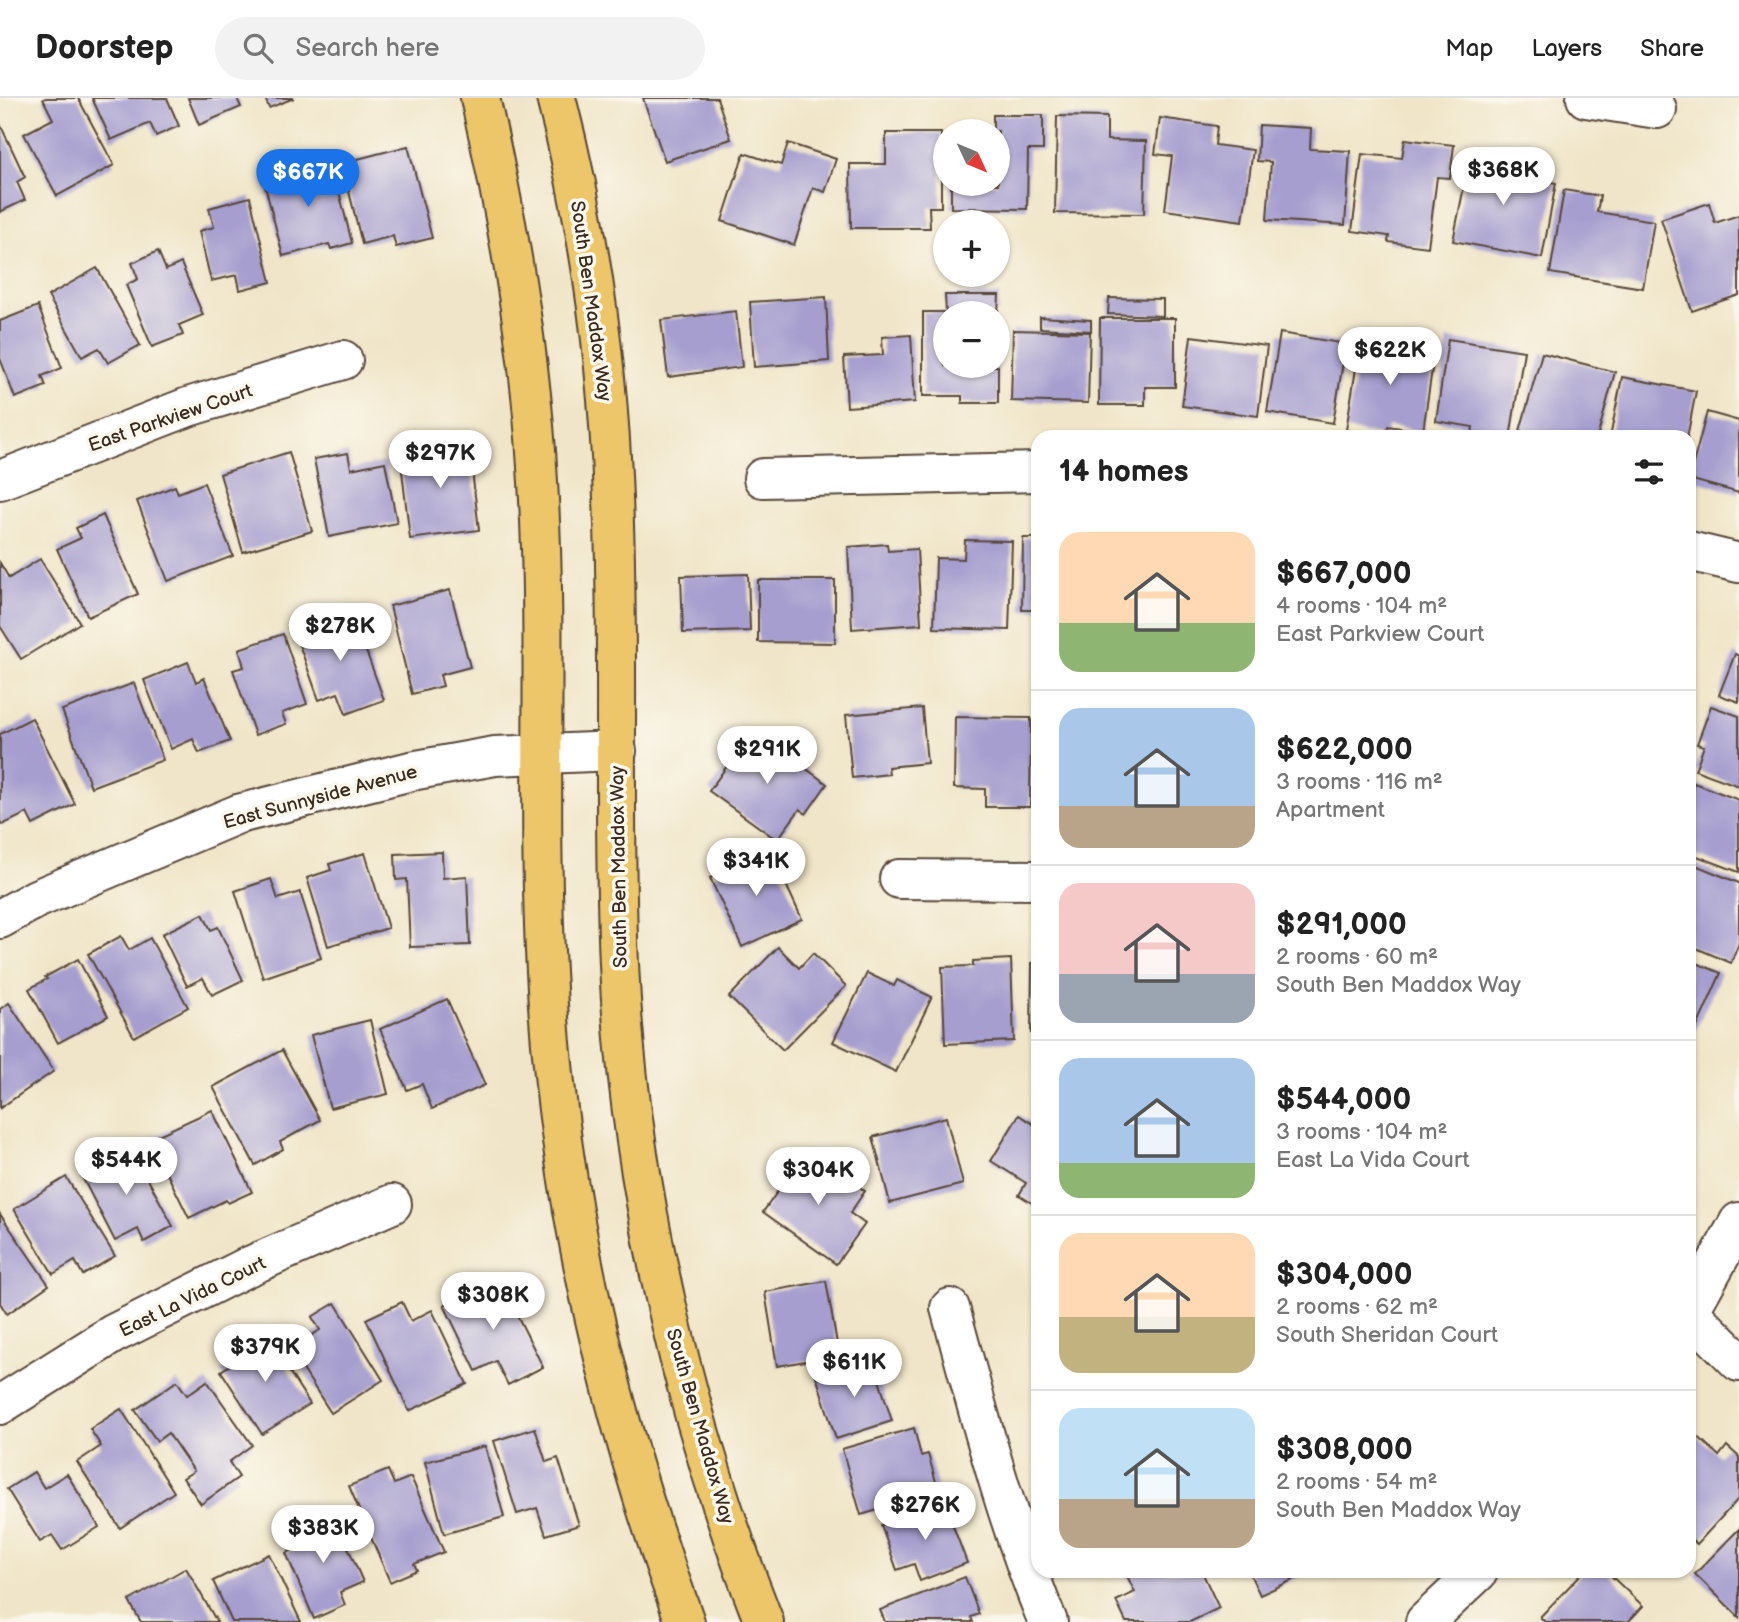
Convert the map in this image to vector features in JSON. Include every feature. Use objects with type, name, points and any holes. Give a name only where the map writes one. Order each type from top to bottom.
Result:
[{"type":"main road","points":[[480,98],[511,250],[529,376],[538,480],[546,969],[560,1115],[580,1245],[601,1345],[654,1538],[685,1622]]},
{"type":"main road","name":"South Ben Maddox Way","points":[[556,98],[586,237],[604,380],[614,504],[619,963],[627,1067],[667,1306],[722,1506],[764,1622]]},
{"type":"street","points":[[1586,98],[1657,109]]},
{"type":"street","name":"East Parkview Court","points":[[0,480],[188,407],[343,360]]},
{"type":"street","points":[[762,478],[1031,472]]},
{"type":"street","points":[[1696,553],[1739,563]]},
{"type":"street","name":"East Sunnyside Avenue","points":[[0,919],[36,899],[237,814],[411,771],[495,756],[617,751]]},
{"type":"street","points":[[900,879],[1031,880]]},
{"type":"street","name":"East La Vida Court","points":[[0,1405],[125,1328],[245,1268],[392,1204]]},
{"type":"street","points":[[1696,1299],[1739,1222]]},
{"type":"street","points":[[950,1308],[1007,1512],[1048,1622]]},
{"type":"street","points":[[1696,1319],[1739,1362]]},
{"type":"street","points":[[1441,1617],[1473,1578]]},
{"type":"building","points":[[78,98],[114,165],[57,196],[24,134],[53,119],[43,99]]},
{"type":"building","points":[[92,98],[167,98],[179,126],[156,136],[150,123],[111,140]]},
{"type":"building","points":[[188,98],[237,98],[241,107],[199,125]]},
{"type":"building","points":[[265,98],[294,98],[269,108]]},
{"type":"building","points":[[643,98],[717,98],[731,139],[665,161]]},
{"type":"building","points":[[993,115],[1043,115],[1043,150],[1028,150],[1027,209],[951,208],[951,196],[1010,196],[1010,119],[993,119]]},
{"type":"building","points":[[1057,116],[1107,117],[1107,140],[1146,141],[1144,214],[1055,213]]},
{"type":"building","points":[[1160,118],[1217,126],[1215,145],[1253,150],[1243,221],[1165,210],[1172,156],[1155,154]]},
{"type":"building","points":[[0,124],[25,177],[17,182],[25,200],[0,212]]},
{"type":"building","points":[[1259,125],[1311,128],[1310,149],[1350,151],[1345,225],[1267,220],[1271,162],[1257,161]]},
{"type":"building","points":[[886,133],[933,133],[933,196],[941,196],[941,207],[929,207],[930,228],[851,228],[850,164],[886,164]]},
{"type":"building","points":[[1405,139],[1454,145],[1450,178],[1437,177],[1428,247],[1388,242],[1389,236],[1352,231],[1362,154],[1402,158]]},
{"type":"building","points":[[788,143],[836,159],[825,192],[813,188],[794,245],[722,221],[744,153],[781,165]]},
{"type":"building","points":[[408,146],[432,238],[396,247],[393,236],[362,244],[342,163]]},
{"type":"building","points":[[1472,147],[1514,155],[1510,174],[1556,183],[1542,258],[1453,241]]},
{"type":"building","points":[[331,160],[352,243],[331,249],[329,244],[283,256],[263,178]]},
{"type":"building","points":[[1564,190],[1600,196],[1597,212],[1654,221],[1643,288],[1550,273]]},
{"type":"building","points":[[250,197],[271,282],[240,290],[237,275],[211,281],[199,231],[214,227],[209,208]]},
{"type":"building","points":[[1709,203],[1715,223],[1739,215],[1739,295],[1692,311],[1661,219]]},
{"type":"building","points":[[158,251],[166,270],[181,263],[203,315],[179,325],[183,335],[152,347],[126,285],[138,279],[132,263]]},
{"type":"building","points":[[97,268],[140,345],[108,363],[99,348],[82,357],[48,296]]},
{"type":"building","points":[[945,295],[999,295],[999,301],[945,301]]},
{"type":"building","points":[[826,297],[829,361],[754,367],[750,302]]},
{"type":"building","points":[[1109,298],[1163,299],[1163,316],[1108,314]]},
{"type":"building","points":[[38,306],[62,368],[42,376],[46,386],[15,398],[0,358],[0,321]]},
{"type":"building","points":[[736,311],[742,367],[668,377],[661,320]]},
{"type":"building","points":[[923,312],[933,312],[933,378],[998,378],[998,403],[962,403],[962,396],[923,396]]},
{"type":"building","points":[[1040,317],[1091,320],[1091,331],[1040,328]]},
{"type":"building","points":[[1100,318],[1175,318],[1175,387],[1145,387],[1145,405],[1099,405]]},
{"type":"building","points":[[1013,330],[1090,332],[1088,403],[1011,401]]},
{"type":"building","points":[[1280,333],[1346,344],[1333,423],[1267,412]]},
{"type":"building","points":[[911,335],[915,402],[847,407],[844,357],[883,355],[882,337]]},
{"type":"building","points":[[1191,336],[1267,346],[1258,416],[1182,406]]},
{"type":"building","points":[[1361,338],[1435,349],[1423,430],[1388,426],[1387,430],[1346,430]]},
{"type":"building","points":[[1448,339],[1524,351],[1511,430],[1473,430],[1473,427],[1436,421]]},
{"type":"building","points":[[1542,353],[1615,372],[1599,430],[1520,430]]},
{"type":"building","points":[[1622,377],[1696,391],[1689,430],[1612,430]]},
{"type":"building","points":[[1707,412],[1739,421],[1739,493],[1696,481],[1696,453]]},
{"type":"building","points":[[468,436],[479,530],[410,539],[400,454],[433,450],[433,441]]},
{"type":"building","points":[[289,452],[312,531],[243,552],[220,474]]},
{"type":"building","points":[[348,453],[351,469],[385,462],[397,523],[329,537],[314,459]]},
{"type":"building","points":[[204,483],[233,556],[168,581],[137,501],[175,486],[178,493]]},
{"type":"building","points":[[103,515],[138,594],[88,617],[57,549],[81,538],[76,528]]},
{"type":"building","points":[[1023,538],[1031,538],[1031,610],[1022,610]]},
{"type":"building","points":[[965,540],[1012,541],[1009,630],[934,628],[936,558],[964,559]]},
{"type":"building","points":[[887,544],[888,551],[917,549],[921,624],[852,629],[848,547]]},
{"type":"building","points":[[40,559],[80,623],[21,659],[0,626],[0,563],[9,578]]},
{"type":"building","points":[[748,574],[750,631],[683,633],[681,576]]},
{"type":"building","points":[[758,580],[835,580],[835,643],[758,642]]},
{"type":"building","points":[[450,590],[470,667],[440,675],[443,686],[412,694],[390,606]]},
{"type":"building","points":[[352,613],[384,700],[346,714],[338,693],[319,700],[295,633]]},
{"type":"building","points":[[283,634],[307,704],[282,713],[286,724],[255,735],[233,670],[244,667],[239,649]]},
{"type":"building","points":[[1735,654],[1739,656],[1739,702],[1719,695]]},
{"type":"building","points":[[188,662],[196,682],[204,678],[230,741],[199,753],[193,739],[171,749],[144,680]]},
{"type":"building","points":[[134,683],[163,760],[91,787],[62,710]]},
{"type":"building","points":[[1711,706],[1739,716],[1739,786],[1696,770],[1704,746],[1697,744]]},
{"type":"building","points":[[922,708],[927,763],[888,767],[889,774],[852,778],[846,715]]},
{"type":"building","points":[[955,717],[1031,718],[1030,807],[985,807],[985,789],[954,788]]},
{"type":"building","points":[[32,718],[75,804],[33,825],[27,813],[2,825],[0,734]]},
{"type":"building","points":[[753,730],[827,784],[806,814],[800,809],[777,840],[709,791]]},
{"type":"building","points":[[1696,784],[1739,800],[1739,872],[1696,856]]},
{"type":"building","points":[[770,850],[802,919],[742,947],[710,878]]},
{"type":"building","points":[[442,852],[443,878],[467,876],[470,945],[410,947],[407,879],[396,880],[395,854]]},
{"type":"building","points":[[365,853],[388,928],[328,946],[307,878],[331,870],[329,864]]},
{"type":"building","points":[[1696,865],[1739,883],[1739,943],[1731,963],[1696,948]]},
{"type":"building","points":[[271,879],[278,899],[300,892],[321,958],[263,978],[235,891]]},
{"type":"building","points":[[203,914],[211,930],[218,927],[243,980],[212,995],[203,978],[187,986],[162,934]]},
{"type":"building","points":[[121,936],[129,950],[150,938],[188,1007],[134,1037],[88,954]]},
{"type":"building","points":[[778,947],[799,968],[813,953],[846,986],[783,1050],[729,997]]},
{"type":"building","points":[[78,959],[108,1016],[58,1043],[29,989]]},
{"type":"building","points":[[1011,959],[1014,1041],[945,1044],[942,967],[973,966],[973,961]]},
{"type":"building","points":[[1696,963],[1721,973],[1696,1029]]},
{"type":"building","points":[[867,973],[894,986],[897,980],[932,997],[896,1072],[833,1042]]},
{"type":"building","points":[[447,999],[485,1085],[432,1109],[422,1084],[407,1090],[380,1029]]},
{"type":"building","points":[[9,1003],[54,1071],[0,1108],[0,1009]]},
{"type":"building","points":[[370,1020],[388,1094],[330,1108],[311,1035]]},
{"type":"building","points":[[282,1050],[320,1120],[280,1142],[283,1149],[255,1165],[213,1087]]},
{"type":"building","points":[[212,1110],[252,1192],[228,1203],[226,1200],[189,1218],[150,1139]]},
{"type":"building","points":[[1019,1115],[1031,1123],[1031,1203],[1019,1195],[1026,1183],[991,1161]]},
{"type":"building","points":[[946,1117],[963,1184],[890,1203],[873,1137]]},
{"type":"building","points":[[130,1146],[173,1226],[144,1242],[138,1229],[115,1241],[80,1173]]},
{"type":"building","points":[[807,1150],[865,1191],[850,1213],[865,1224],[836,1264],[763,1212]]},
{"type":"building","points":[[66,1177],[115,1256],[83,1275],[75,1261],[53,1274],[14,1209]]},
{"type":"building","points":[[0,1214],[49,1285],[7,1314],[0,1303]]},
{"type":"building","points":[[498,1277],[543,1367],[508,1385],[496,1361],[476,1371],[444,1305]]},
{"type":"building","points":[[826,1281],[839,1355],[777,1366],[765,1292]]},
{"type":"building","points":[[402,1302],[411,1321],[432,1310],[467,1384],[409,1411],[366,1319]]},
{"type":"building","points":[[335,1303],[383,1380],[331,1413],[290,1349],[320,1330],[312,1317]]},
{"type":"building","points":[[263,1331],[310,1404],[262,1434],[221,1371],[246,1354],[240,1345]]},
{"type":"building","points":[[872,1358],[892,1421],[836,1439],[816,1376]]},
{"type":"building","points":[[177,1381],[187,1395],[207,1381],[252,1445],[229,1462],[239,1477],[201,1504],[183,1478],[194,1471],[168,1433],[157,1441],[135,1410]]},
{"type":"building","points":[[121,1409],[174,1492],[120,1528],[77,1462],[101,1446],[90,1429]]},
{"type":"building","points":[[535,1428],[546,1462],[558,1458],[579,1525],[546,1535],[537,1508],[517,1514],[494,1441]]},
{"type":"building","points":[[914,1428],[921,1456],[928,1454],[939,1492],[861,1515],[842,1449]]},
{"type":"building","points":[[1696,1435],[1719,1456],[1727,1446],[1739,1457],[1739,1498],[1697,1544]]},
{"type":"building","points":[[485,1446],[504,1517],[444,1534],[425,1462]]},
{"type":"building","points":[[388,1470],[394,1484],[411,1477],[444,1552],[414,1564],[417,1570],[390,1582],[349,1486]]},
{"type":"building","points":[[34,1472],[44,1488],[67,1474],[99,1527],[62,1550],[52,1535],[40,1542],[7,1489]]},
{"type":"building","points":[[944,1502],[967,1563],[920,1581],[914,1564],[897,1570],[881,1525]]},
{"type":"building","points":[[333,1513],[363,1582],[340,1592],[345,1605],[314,1619],[286,1553],[298,1548],[290,1531]]},
{"type":"building","points":[[1739,1529],[1739,1617],[1696,1575]]},
{"type":"building","points":[[269,1554],[301,1622],[232,1622],[213,1581]]},
{"type":"building","points":[[186,1568],[217,1622],[141,1622],[129,1601]]},
{"type":"building","points":[[965,1577],[979,1614],[971,1617],[973,1622],[885,1622],[880,1610]]},
{"type":"building","points":[[1128,1578],[1205,1578],[1219,1608],[1190,1622],[1126,1622],[1116,1601],[1135,1592]]},
{"type":"building","points":[[1252,1578],[1297,1578],[1260,1595]]},
{"type":"building","points":[[1577,1578],[1613,1578],[1643,1606],[1628,1622],[1545,1622],[1540,1617]]}]
